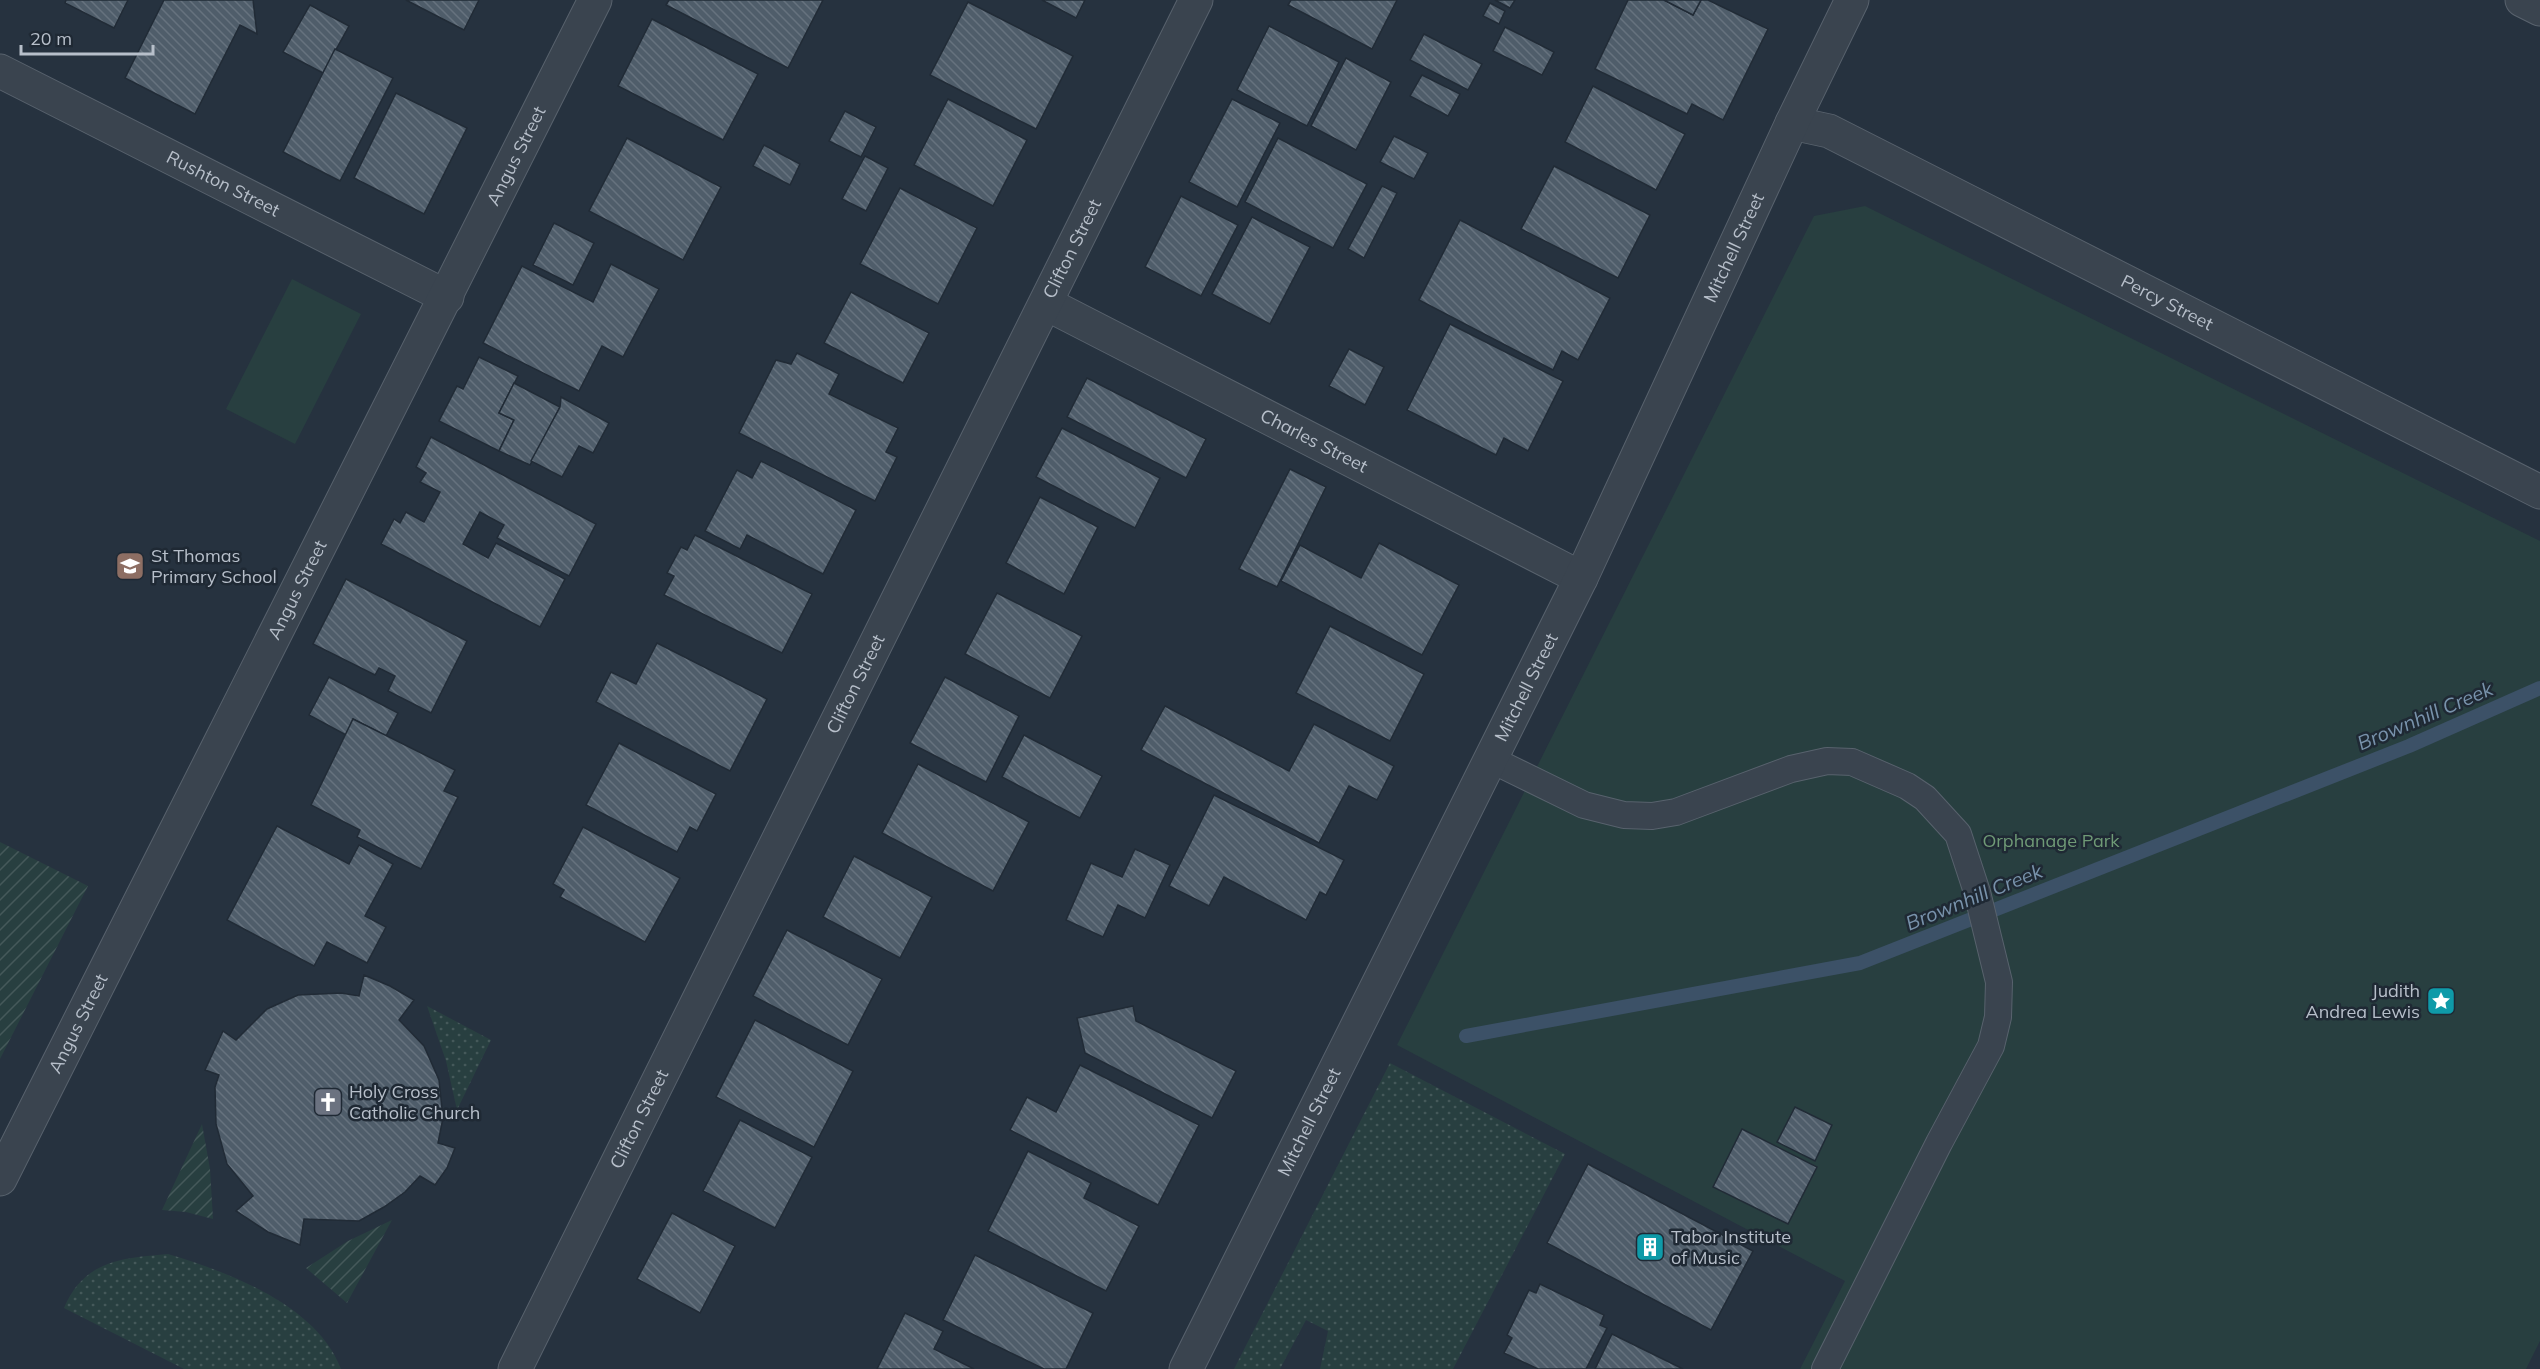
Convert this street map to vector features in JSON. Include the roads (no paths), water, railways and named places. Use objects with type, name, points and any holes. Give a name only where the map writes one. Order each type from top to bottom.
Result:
[{"type":"street","name":"Angus Street","points":[[0,1179],[595,0]]},
{"type":"street","name":"Clifton Street","points":[[515,1369],[1047,304],[1196,0]]},
{"type":"street","name":"Mitchell Street","points":[[1186,1369],[1581,578],[1792,123],[1852,0]]},
{"type":"street","points":[[2522,0],[2540,9]]},
{"type":"street","name":"Rushton Street","points":[[0,72],[447,297]]},
{"type":"street","name":"Percy Street","points":[[1792,123],[1829,131],[2540,492]]},
{"type":"street","name":"Charles Street","points":[[1047,304],[1581,578]]},
{"type":"lane","points":[[1490,759],[1584,805],[1624,815],[1652,816],[1676,812],[1791,769],[1827,761],[1852,762],[1907,786],[1938,812],[1958,834],[1977,892],[1999,982],[1998,1017],[1991,1046],[1939,1143],[1825,1369]]},
{"type":"waterway","name":"Brownhill Creek","points":[[1466,1036],[1860,963],[2409,746],[2540,688]]},
{"type":"place","name":"St Thomas Primary School","points":[[130,566]]},
{"type":"place","name":"Judith Andrea Lewis","points":[[2441,1001]]},
{"type":"place","name":"Holy Cross Catholic Church","points":[[328,1102]]},
{"type":"place","name":"Tabor Institute of Music","points":[[1650,1247]]},
{"type":"park label","name":"Orphanage Park","points":[[2051,841]]}]
